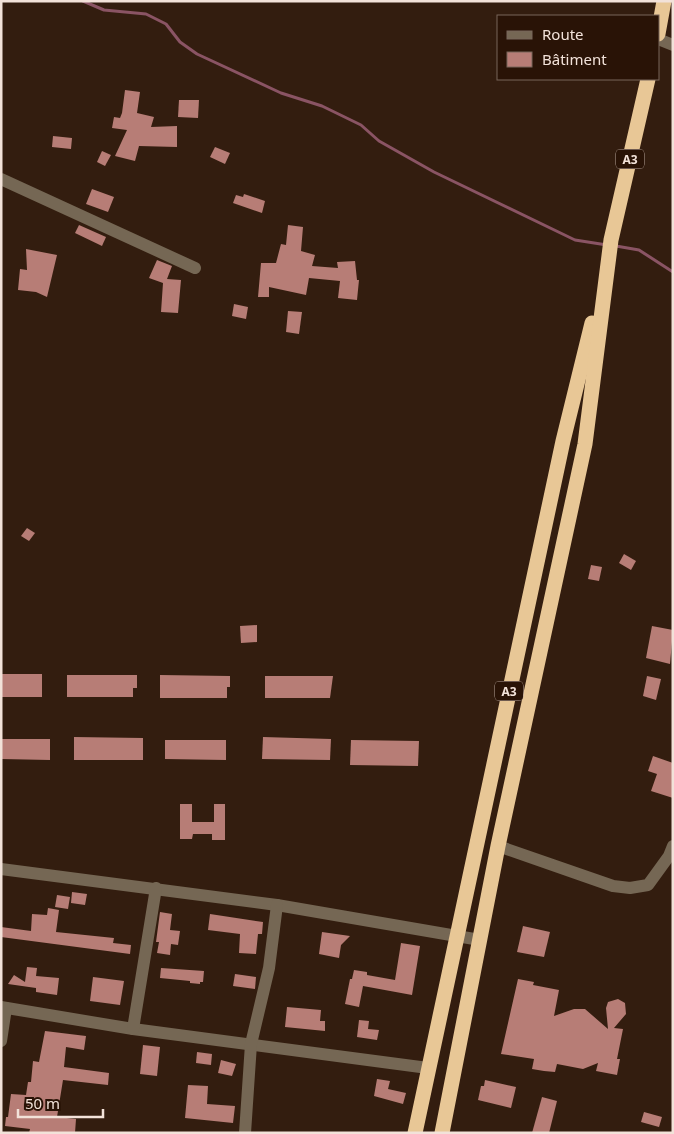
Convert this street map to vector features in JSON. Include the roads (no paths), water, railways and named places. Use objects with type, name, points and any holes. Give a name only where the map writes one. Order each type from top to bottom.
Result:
[{"type":"highway","points":[[659,28],[664,1]]},
{"type":"highway","name":"A3","points":[[415,1133],[456,934],[563,441],[611,245],[648,80]]},
{"type":"highway","name":"A3","points":[[442,1133],[498,846],[584,444],[611,245]]},
{"type":"street","points":[[659,39],[673,45]]},
{"type":"street","points":[[1,179],[195,268]]},
{"type":"street","points":[[498,846],[613,886],[630,888],[648,885],[669,856],[673,846]]},
{"type":"street","points":[[1,869],[277,905],[456,934],[480,940]]},
{"type":"street","points":[[133,1029],[156,888]]},
{"type":"street","points":[[245,1133],[251,1044],[269,968],[277,905]]},
{"type":"street","points":[[1,1040],[4,1008],[133,1029],[428,1068]]},
{"type":"waterway","points":[[83,1],[104,10],[146,14],[166,24],[180,42],[197,54],[281,93],[322,106],[361,125],[379,141],[434,172],[575,240],[607,245]]},
{"type":"waterway","points":[[616,246],[639,250],[673,272]]}]
